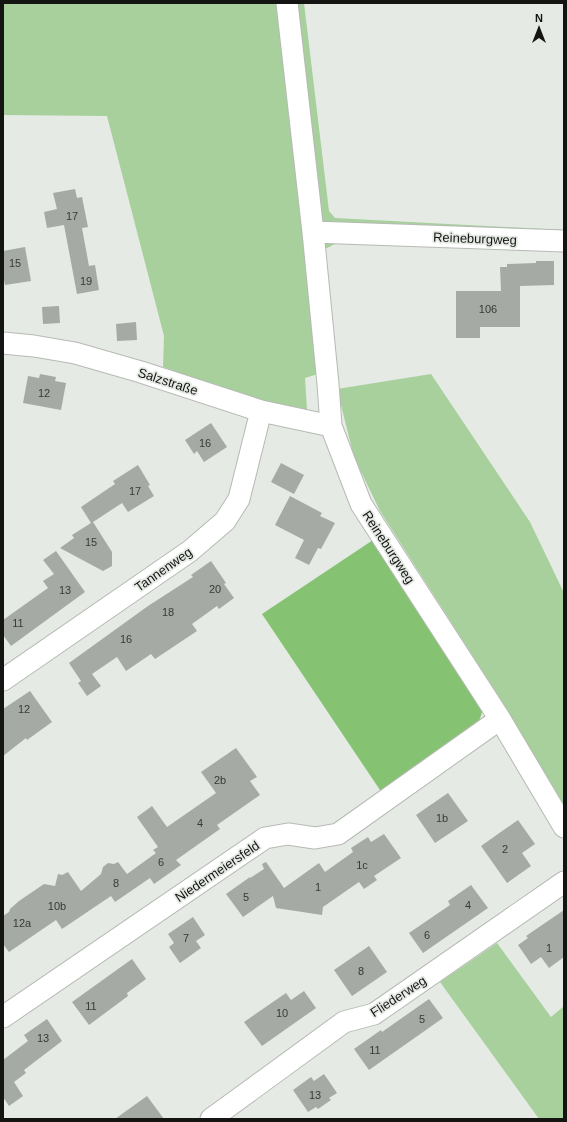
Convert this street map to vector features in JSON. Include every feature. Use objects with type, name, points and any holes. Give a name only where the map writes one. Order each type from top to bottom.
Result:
[{"type":"street","name":"Reineburgweg","points":[[287,3],[313,232],[331,426],[361,504],[500,719],[564,827]]},
{"type":"street","name":"Reineburgweg","points":[[313,232],[564,241]]},
{"type":"street","name":"Salzstraße","points":[[3,343],[34,346],[74,353],[141,372],[261,411],[331,426]]},
{"type":"street","name":"Tannenweg","points":[[3,680],[190,551],[225,521],[239,499],[261,411]]},
{"type":"street","name":"Niedermeiersfeld","points":[[3,1017],[265,838],[288,834],[315,838],[338,834],[500,719]]},
{"type":"street","name":"Fliederweg","points":[[211,1119],[344,1022],[374,1014],[564,882]]},
{"type":"green space","points":[[3,3],[304,3],[329,211],[335,218],[564,230],[564,248],[339,242],[325,249],[318,374],[305,378],[307,410],[264,403],[163,367],[164,336],[107,116],[3,115]]},
{"type":"green space","points":[[431,374],[530,522],[564,593],[564,809],[506,708],[380,511],[354,457],[337,389]]},
{"type":"green space","points":[[376,538],[483,709],[478,725],[382,793],[262,614]]},
{"type":"green space","points":[[497,943],[551,1017],[564,1006],[564,1119],[539,1119],[440,982]]},
{"type":"building","points":[[75,189],[77,198],[82,197],[88,227],[82,228],[89,266],[95,265],[99,290],[77,294],[64,225],[47,228],[44,212],[57,209],[53,193]]},
{"type":"building","points":[[25,247],[31,281],[5,285],[3,275],[3,251]]},
{"type":"building","points":[[536,261],[554,261],[554,285],[520,286],[520,327],[480,327],[480,338],[456,338],[456,291],[501,291],[500,267],[507,267],[507,264],[536,263]]},
{"type":"building","points":[[59,306],[60,323],[43,324],[42,307]]},
{"type":"building","points":[[136,322],[137,340],[117,341],[116,324]]},
{"type":"building","points":[[40,374],[56,377],[55,381],[66,383],[61,410],[23,403],[28,376],[39,378]]},
{"type":"building","points":[[211,423],[227,447],[204,462],[197,451],[194,454],[185,440]]},
{"type":"building","points":[[281,463],[304,475],[294,494],[271,482]]},
{"type":"building","points":[[138,465],[150,485],[148,486],[154,496],[128,512],[122,503],[93,522],[112,552],[112,566],[103,571],[60,548],[74,538],[72,535],[91,523],[81,507],[115,484],[113,481]]},
{"type":"building","points":[[290,496],[322,513],[320,516],[335,523],[321,549],[318,548],[309,565],[295,558],[304,540],[275,525]]},
{"type":"building","points":[[56,551],[85,592],[11,646],[3,635],[3,620],[48,588],[43,581],[54,574],[43,560]]},
{"type":"building","points":[[211,561],[234,598],[219,609],[217,606],[192,624],[197,631],[155,659],[151,654],[126,671],[117,657],[92,674],[101,686],[87,696],[78,683],[81,681],[69,663],[148,606],[193,577],[191,575]]},
{"type":"building","points":[[30,691],[52,722],[27,740],[26,738],[3,756],[3,709]]},
{"type":"building","points":[[236,748],[257,777],[250,781],[260,795],[217,825],[220,829],[176,860],[181,865],[154,884],[150,878],[115,902],[111,896],[62,929],[56,920],[9,952],[3,944],[3,916],[9,912],[10,909],[44,884],[55,886],[58,874],[62,875],[68,872],[81,891],[101,874],[103,867],[108,863],[114,864],[118,862],[127,874],[156,853],[153,850],[158,847],[137,817],[152,806],[167,827],[216,793],[201,772]]},
{"type":"building","points":[[448,793],[468,821],[435,843],[416,815]]},
{"type":"building","points":[[518,820],[535,844],[522,853],[531,866],[507,883],[481,846]]},
{"type":"building","points":[[384,834],[401,858],[374,876],[377,880],[364,889],[359,882],[323,907],[322,915],[276,908],[273,896],[243,917],[226,894],[264,869],[262,864],[266,862],[284,888],[319,863],[325,872],[353,852],[351,848],[368,837],[371,842]]},
{"type":"building","points":[[471,885],[488,908],[423,953],[409,933],[450,905],[448,901]]},
{"type":"building","points":[[564,910],[564,957],[549,968],[541,957],[531,964],[518,945],[528,938],[526,936]]},
{"type":"building","points":[[193,917],[205,935],[196,941],[201,948],[180,963],[169,947],[174,943],[168,934]]},
{"type":"building","points":[[369,946],[387,972],[352,996],[334,970]]},
{"type":"building","points":[[132,959],[146,979],[127,993],[128,996],[89,1025],[72,1002]]},
{"type":"building","points":[[304,991],[316,1008],[262,1046],[244,1022],[286,993],[291,1000]]},
{"type":"building","points":[[429,999],[443,1018],[369,1070],[354,1049],[381,1030],[382,1032]]},
{"type":"building","points":[[47,1019],[62,1041],[24,1070],[26,1073],[14,1082],[23,1096],[9,1106],[3,1097],[3,1060],[28,1041],[24,1035]]},
{"type":"building","points":[[324,1074],[337,1093],[329,1098],[331,1100],[318,1109],[316,1107],[308,1112],[293,1090],[311,1077],[314,1081]]},
{"type":"building","points":[[147,1096],[164,1119],[115,1119]]}]
